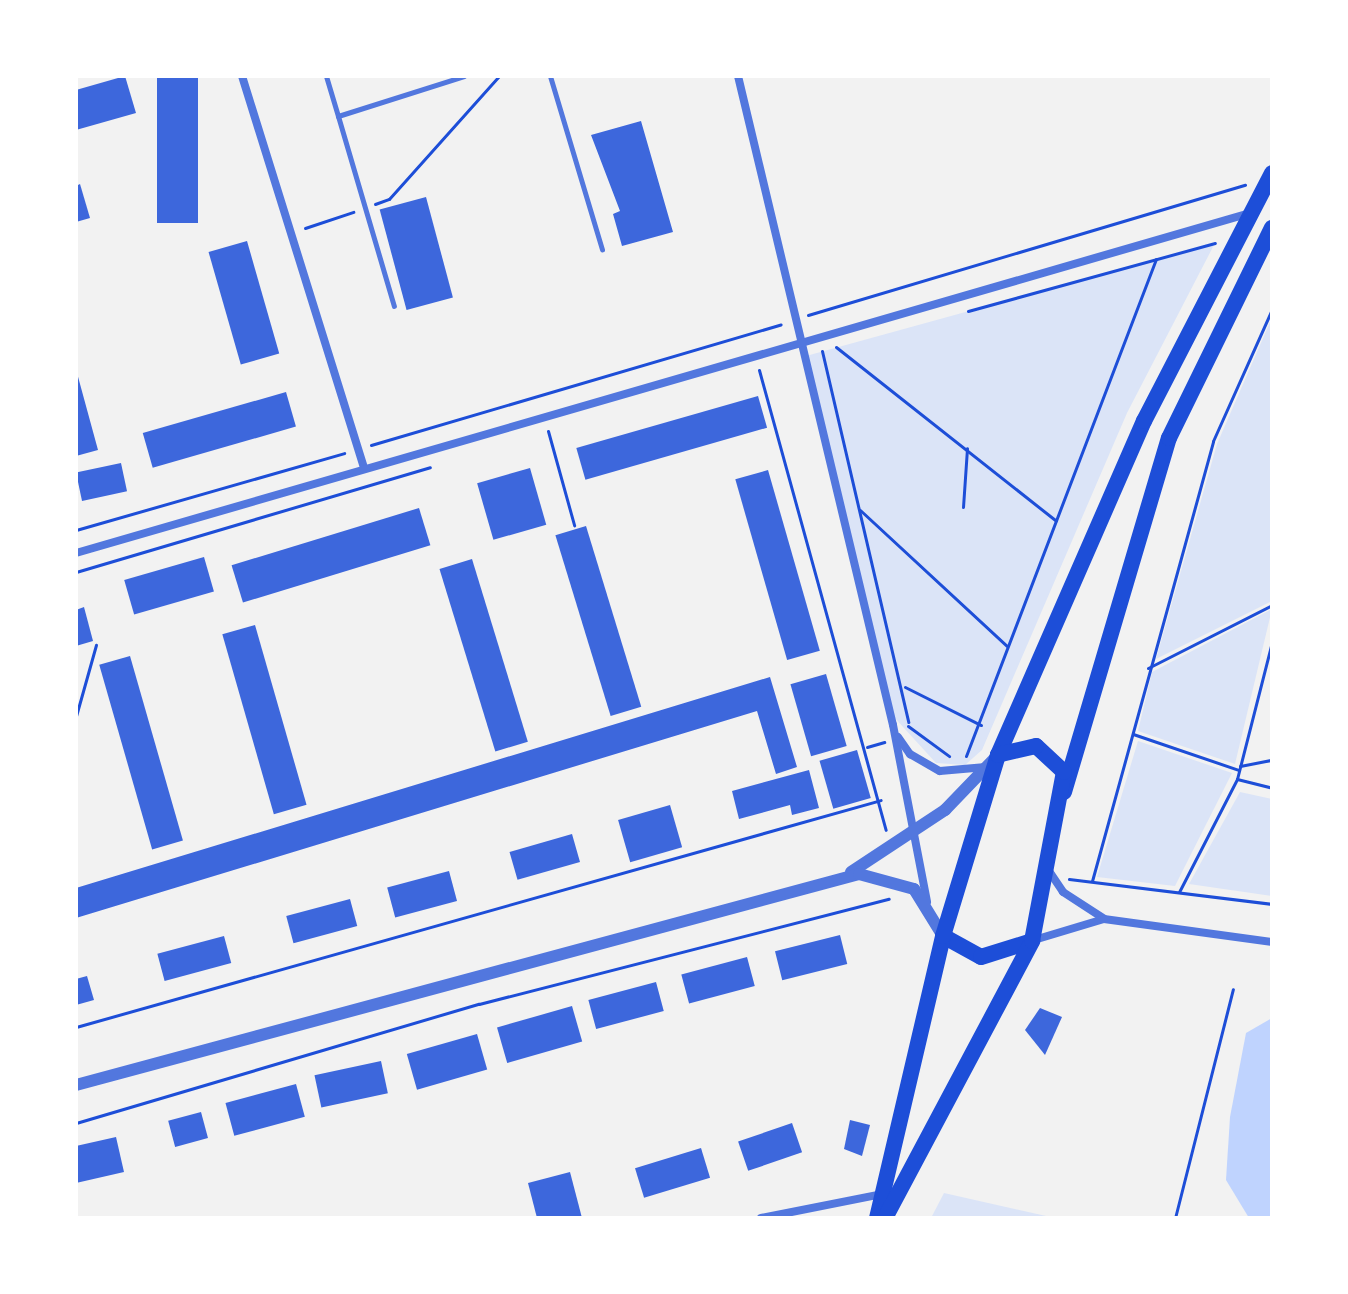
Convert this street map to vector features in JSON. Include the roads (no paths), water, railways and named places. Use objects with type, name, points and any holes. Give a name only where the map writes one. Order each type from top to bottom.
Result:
[{"type":"highway","points":[[877,1218],[943,936],[992,761],[1144,421],[1272,173]]},
{"type":"highway","points":[[885,1218],[1032,941],[1046,856],[1169,438],[1272,228]]},
{"type":"highway","points":[[992,761],[1036,746],[1059,764],[1064,792]]},
{"type":"highway","points":[[943,936],[981,957],[1032,941]]},
{"type":"street","points":[[242,76],[364,467]]},
{"type":"street","points":[[738,76],[893,725],[927,902],[943,936]]},
{"type":"street","points":[[76,553],[801,338],[1251,213]]},
{"type":"street","points":[[893,725],[924,765],[992,761]]},
{"type":"street","points":[[826,884],[915,833],[992,761]]},
{"type":"street","points":[[1046,856],[1063,892],[1104,919]]},
{"type":"street","points":[[76,1085],[859,874],[893,878],[927,902]]},
{"type":"street","points":[[1032,941],[1104,919],[1272,942]]},
{"type":"street","points":[[761,1218],[883,1194]]},
{"type":"lane","points":[[326,76],[394,306]]},
{"type":"lane","points":[[338,116],[464,76]]},
{"type":"lane","points":[[550,76],[602,249]]},
{"type":"water","points":[[1272,1018],[1272,1218],[1249,1218],[1226,1180],[1230,1117],[1246,1033]]}]
